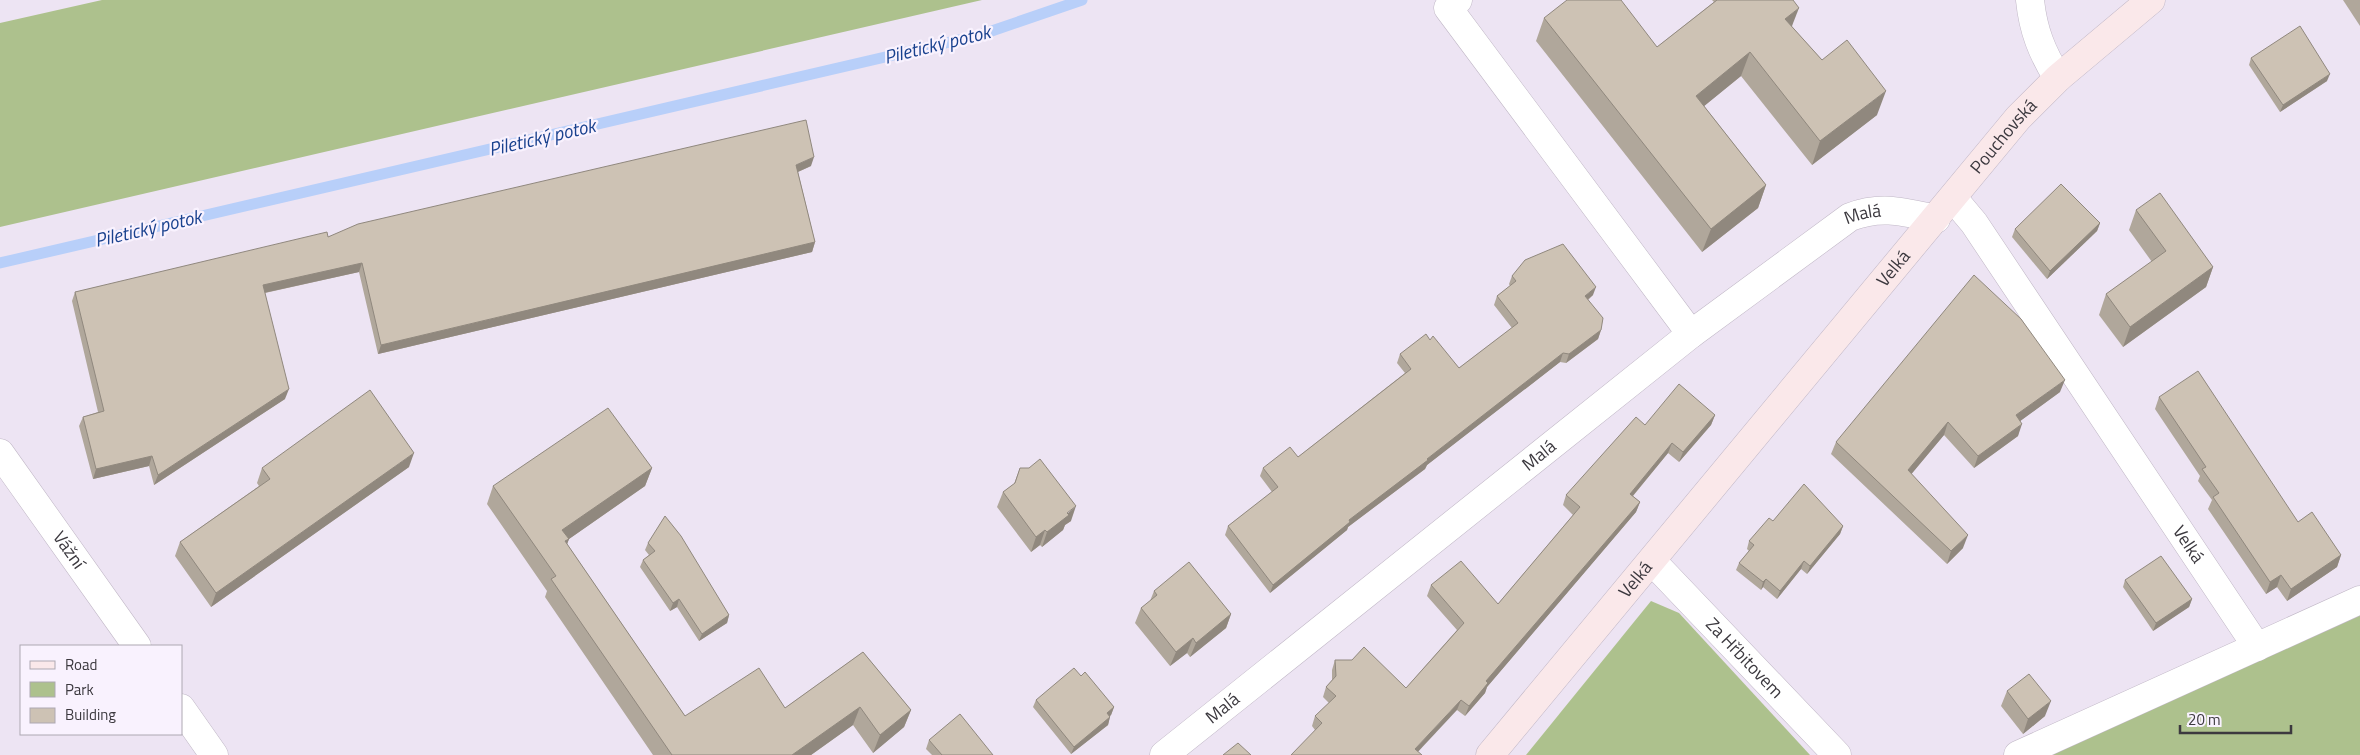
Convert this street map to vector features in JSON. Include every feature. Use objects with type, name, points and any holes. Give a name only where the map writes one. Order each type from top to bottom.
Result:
[{"type":"street","points":[[1458,0],[1448,8],[1691,334]]},
{"type":"street","points":[[2030,0],[2032,22],[2043,53],[2058,78]]},
{"type":"street","name":"Pouchovská","points":[[1945,208],[2018,118],[2058,78],[2151,0]]},
{"type":"street","name":"Malá","points":[[1164,755],[1691,334],[1850,217],[1868,210],[1945,208]]},
{"type":"street","name":"Velká","points":[[1490,755],[1945,208],[1974,223],[2256,647]]},
{"type":"street","name":"Vážní","points":[[0,452],[136,645]]},
{"type":"street","name":"Za Hřbitovem","points":[[1652,561],[1837,755]]},
{"type":"street","points":[[2018,755],[2360,600]]},
{"type":"street","points":[[182,709],[214,755]]},
{"type":"green space","points":[[102,0],[982,0],[0,227],[0,23]]},
{"type":"green space","points":[[1651,601],[1679,613],[1810,755],[1526,755]]},
{"type":"green space","points":[[2360,611],[2360,755],[2038,755]]},
{"type":"building","points":[[1567,0],[1621,0],[1657,47],[1717,0],[1793,0],[1799,8],[1785,19],[1822,60],[1847,40],[1886,91],[1820,141],[1750,52],[1696,96],[1766,185],[1711,229],[1544,18]]},
{"type":"building","points":[[2300,26],[2330,74],[2283,105],[2251,58]]},
{"type":"building","points":[[806,120],[814,157],[796,165],[815,242],[381,345],[362,263],[263,285],[289,389],[158,475],[152,456],[96,469],[83,417],[104,411],[75,292],[327,232],[328,237],[358,224]]},
{"type":"building","points":[[2061,184],[2100,223],[2050,271],[2015,229]]},
{"type":"building","points":[[2160,193],[2213,267],[2130,327],[2106,294],[2166,251],[2136,210]]},
{"type":"building","points":[[1563,244],[1596,287],[1585,296],[1603,318],[1601,330],[1569,354],[1563,353],[1349,520],[1350,522],[1273,585],[1228,526],[1278,487],[1263,468],[1290,447],[1298,457],[1411,369],[1400,354],[1426,334],[1430,340],[1433,336],[1459,368],[1518,323],[1497,296],[1516,281],[1512,276],[1525,260]]},
{"type":"building","points":[[1974,275],[2021,319],[2065,380],[2016,415],[2022,424],[1978,456],[1948,422],[1908,470],[1968,535],[1951,551],[1836,442]]},
{"type":"building","points":[[2198,371],[2298,522],[2312,512],[2341,555],[2291,589],[2281,575],[2270,582],[2213,497],[2219,493],[2202,469],[2206,467],[2159,397]]},
{"type":"building","points":[[1679,384],[1715,415],[1683,452],[1672,443],[1630,494],[1640,502],[1486,681],[1488,683],[1469,706],[1461,700],[1415,749],[1422,755],[1291,755],[1322,723],[1315,716],[1336,696],[1326,687],[1336,676],[1335,660],[1352,660],[1364,647],[1406,688],[1464,623],[1431,585],[1461,561],[1498,604],[1580,507],[1566,495],[1636,417],[1645,425]]},
{"type":"building","points":[[370,390],[414,453],[216,593],[180,542],[270,479],[262,468]]},
{"type":"building","points":[[608,408],[652,468],[562,530],[569,539],[565,541],[685,716],[759,668],[785,708],[863,652],[911,710],[880,735],[860,707],[792,755],[672,755],[551,579],[556,576],[493,486]]},
{"type":"building","points":[[1040,459],[1076,506],[1067,513],[1069,515],[1047,532],[1045,530],[1036,537],[1003,492],[1015,483],[1020,468],[1029,468]]},
{"type":"building","points":[[1804,484],[1843,526],[1810,566],[1804,561],[1780,591],[1766,579],[1763,582],[1739,563],[1754,545],[1749,541],[1769,518],[1773,521]]},
{"type":"building","points":[[665,516],[681,536],[729,615],[702,634],[679,599],[673,603],[643,560],[655,551],[648,543]]},
{"type":"building","points":[[2161,556],[2192,599],[2156,623],[2125,580]]},
{"type":"building","points":[[1189,562],[1231,614],[1196,643],[1193,638],[1176,652],[1141,608],[1157,595],[1154,591]]},
{"type":"building","points":[[1074,668],[1081,676],[1085,672],[1114,707],[1107,713],[1110,717],[1074,747],[1036,700]]},
{"type":"building","points":[[2029,674],[2051,701],[2028,719],[2007,691]]},
{"type":"building","points":[[960,714],[993,755],[942,755],[929,740]]},
{"type":"building","points":[[1238,743],[1251,755],[1223,755]]},
{"type":"waterway","name":"Piletický potok","points":[[0,263],[980,35],[1082,0]]}]
